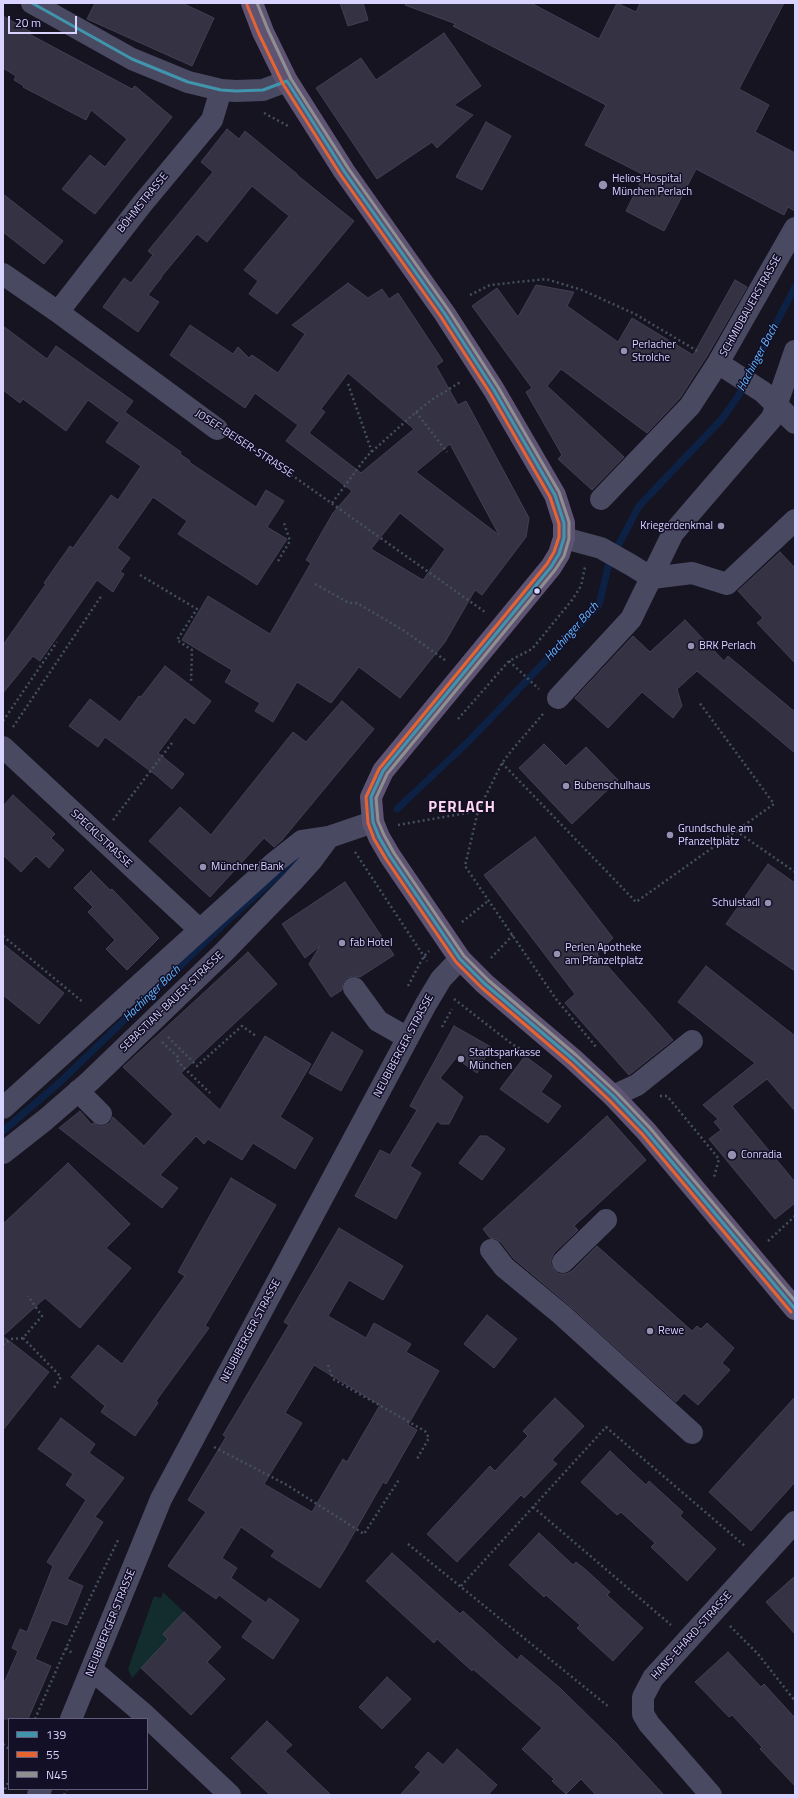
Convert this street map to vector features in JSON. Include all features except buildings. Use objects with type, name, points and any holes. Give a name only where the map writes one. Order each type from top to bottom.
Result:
[{"type":"main road","points":[[252,3],[263,32],[287,81],[336,158],[445,314],[494,390],[527,444],[555,495],[564,522],[564,538],[559,554],[547,572],[383,771],[371,797],[373,822],[379,837],[390,856],[460,959],[485,984],[573,1059],[627,1093],[646,1131],[795,1309]]},
{"type":"street","points":[[32,3],[132,59],[188,82],[221,90],[263,90],[287,81]]},
{"type":"street","name":"BÖHMSTRASSE","points":[[58,312],[142,204],[212,120],[221,90]]},
{"type":"street","name":"SCHMIDBAUERSTRASSE","points":[[601,499],[727,368],[795,228]]},
{"type":"street","name":"JOSEF-BEISER-STRASSE","points":[[3,274],[58,312],[217,429]]},
{"type":"street","points":[[558,698],[631,619],[673,533],[772,418],[770,398],[795,351]]},
{"type":"street","points":[[727,368],[770,398],[795,423]]},
{"type":"street","points":[[564,538],[601,548],[631,564],[652,578],[692,573],[727,584],[795,520]]},
{"type":"street","name":"SPECKLSTRASSE","points":[[7,738],[100,838],[200,930]]},
{"type":"street","points":[[3,1108],[274,863],[302,841],[337,834],[373,822]]},
{"type":"street","name":"SEBASTIAN-BAUER-STRASSE","points":[[3,1153],[46,1120],[149,1024],[224,952],[288,887],[337,834]]},
{"type":"street","name":"NEUBIBERGER STRASSE","points":[[71,1718],[162,1499],[408,1038],[441,979],[460,959]]},
{"type":"street","points":[[354,988],[378,1021],[408,1038]]},
{"type":"street","points":[[627,1093],[692,1041]]},
{"type":"street","points":[[78,1091],[101,1114]]},
{"type":"street","points":[[563,1262],[606,1220]]},
{"type":"street","points":[[491,1250],[504,1267],[562,1315],[692,1433]]},
{"type":"street","name":"HANS-EHARD-STRASSE","points":[[711,1795],[649,1724],[643,1714],[642,1697],[652,1678],[795,1522]]},
{"type":"street","points":[[92,1670],[145,1715],[230,1795]]},
{"type":"path","points":[[470,295],[490,285],[546,279],[582,290],[635,314],[727,368]]},
{"type":"path","points":[[332,503],[372,452],[416,412],[433,399],[465,381]]},
{"type":"path","points":[[348,384],[372,452]]},
{"type":"path","points":[[416,412],[447,452]]},
{"type":"path","name":"JOSEF-BEISER-STRASSE","points":[[217,429],[237,437],[486,613]]},
{"type":"path","points":[[278,561],[290,541],[284,523]]},
{"type":"path","points":[[453,724],[509,661],[532,649],[572,600],[581,586],[586,564]]},
{"type":"path","points":[[140,575],[197,609],[177,640],[192,650],[191,682]]},
{"type":"path","points":[[315,584],[349,603],[357,603],[404,630],[446,661],[451,655]]},
{"type":"path","points":[[7,738],[102,595]]},
{"type":"path","points":[[481,619],[491,607]]},
{"type":"path","points":[[3,721],[57,642]]},
{"type":"path","points":[[520,670],[538,688]]},
{"type":"path","points":[[558,698],[502,763],[478,811],[465,866],[556,999],[601,1052]]},
{"type":"path","points":[[502,763],[636,902],[774,804],[699,702]]},
{"type":"path","points":[[100,838],[172,743]]},
{"type":"path","points":[[373,822],[399,825],[478,811]]},
{"type":"path","points":[[397,821],[399,825]]},
{"type":"path","points":[[736,831],[795,872]]},
{"type":"path","points":[[337,834],[352,847],[424,956]]},
{"type":"path","points":[[456,926],[488,901]]},
{"type":"path","points":[[489,961],[513,935]]},
{"type":"path","points":[[3,936],[102,1018]]},
{"type":"path","points":[[412,940],[417,937]]},
{"type":"path","points":[[440,1029],[452,1008]]},
{"type":"path","points":[[149,1024],[197,1066],[242,1026],[256,1036]]},
{"type":"path","points":[[149,1024],[178,1057],[178,1062],[210,1093]]},
{"type":"path","points":[[627,1093],[667,1096],[719,1159],[714,1178],[718,1183]]},
{"type":"path","points":[[767,1241],[795,1216]]},
{"type":"path","points":[[762,1236],[772,1247]]},
{"type":"path","points":[[3,1345],[11,1339],[23,1338],[42,1316],[28,1296]]},
{"type":"path","points":[[23,1338],[60,1377],[54,1388]]},
{"type":"path","points":[[328,1366],[333,1379],[425,1430],[429,1438],[417,1459]]},
{"type":"path","points":[[461,1586],[606,1427],[761,1559]]},
{"type":"path","points":[[212,1446],[287,1485],[364,1534],[400,1478]]},
{"type":"path","points":[[533,1507],[688,1639]]},
{"type":"path","points":[[408,1544],[610,1707]]},
{"type":"path","points":[[714,1610],[758,1654],[795,1701]]},
{"type":"path","points":[[3,1794],[8,1782]]},
{"type":"green space","points":[[163,1592],[184,1612],[168,1639],[132,1678],[128,1669],[154,1596],[161,1598]]},
{"type":"waterway","name":"Hachinger Bach","points":[[397,809],[468,742],[599,605],[609,563],[639,506],[722,419],[739,395],[795,287]]},
{"type":"waterway","name":"Hachinger Bach","points":[[3,1131],[59,1083],[226,922],[300,856]]},
{"type":"transit line","name":"139","points":[[32,3],[132,59],[188,82],[221,90],[236,91],[263,90],[287,81]]},
{"type":"transit line","name":"N45","points":[[257,3],[291,79],[348,168],[449,311],[498,387],[559,492],[569,522],[569,539],[564,556],[555,570],[387,774],[376,798],[378,821],[394,853],[464,956],[488,980],[576,1055],[617,1093],[650,1128],[795,1301]]},
{"type":"transit line","name":"55","points":[[247,5],[283,84],[340,174],[441,317],[490,393],[550,497],[559,524],[559,537],[554,552],[547,564],[379,769],[366,797],[368,823],[374,839],[456,962],[482,988],[570,1063],[642,1134],[791,1312]]},
{"type":"transit line","name":"139","points":[[287,81],[344,171],[445,314],[494,390],[555,495],[564,523],[564,538],[559,554],[551,567],[383,771],[371,797],[373,822],[379,837],[390,856],[460,959],[485,984],[573,1059],[613,1096],[646,1131],[795,1309]]},
{"type":"place","name":"Helios Hospital München Perlach","points":[[603,185]]},
{"type":"place","name":"Perlacher Strolche","points":[[624,351]]},
{"type":"place","name":"Kriegerdenkmal","points":[[721,526]]},
{"type":"place","name":"BRK Perlach","points":[[691,646]]},
{"type":"place","name":"Bubenschulhaus","points":[[566,786]]},
{"type":"place","name":"Grundschule am Pfanzeltplatz","points":[[670,835]]},
{"type":"place","name":"Münchner Bank","points":[[203,867]]},
{"type":"place","name":"Schulstadl","points":[[768,903]]},
{"type":"place","name":"fab Hotel","points":[[342,943]]},
{"type":"place","name":"Perlen Apotheke am Pfanzeltplatz","points":[[557,954]]},
{"type":"place","name":"Stadtsparkasse München","points":[[461,1059]]},
{"type":"place","name":"Conradia","points":[[732,1155]]},
{"type":"place","name":"Rewe","points":[[650,1331]]},
{"type":"district","name":"PERLACH","points":[[462,808]]}]
